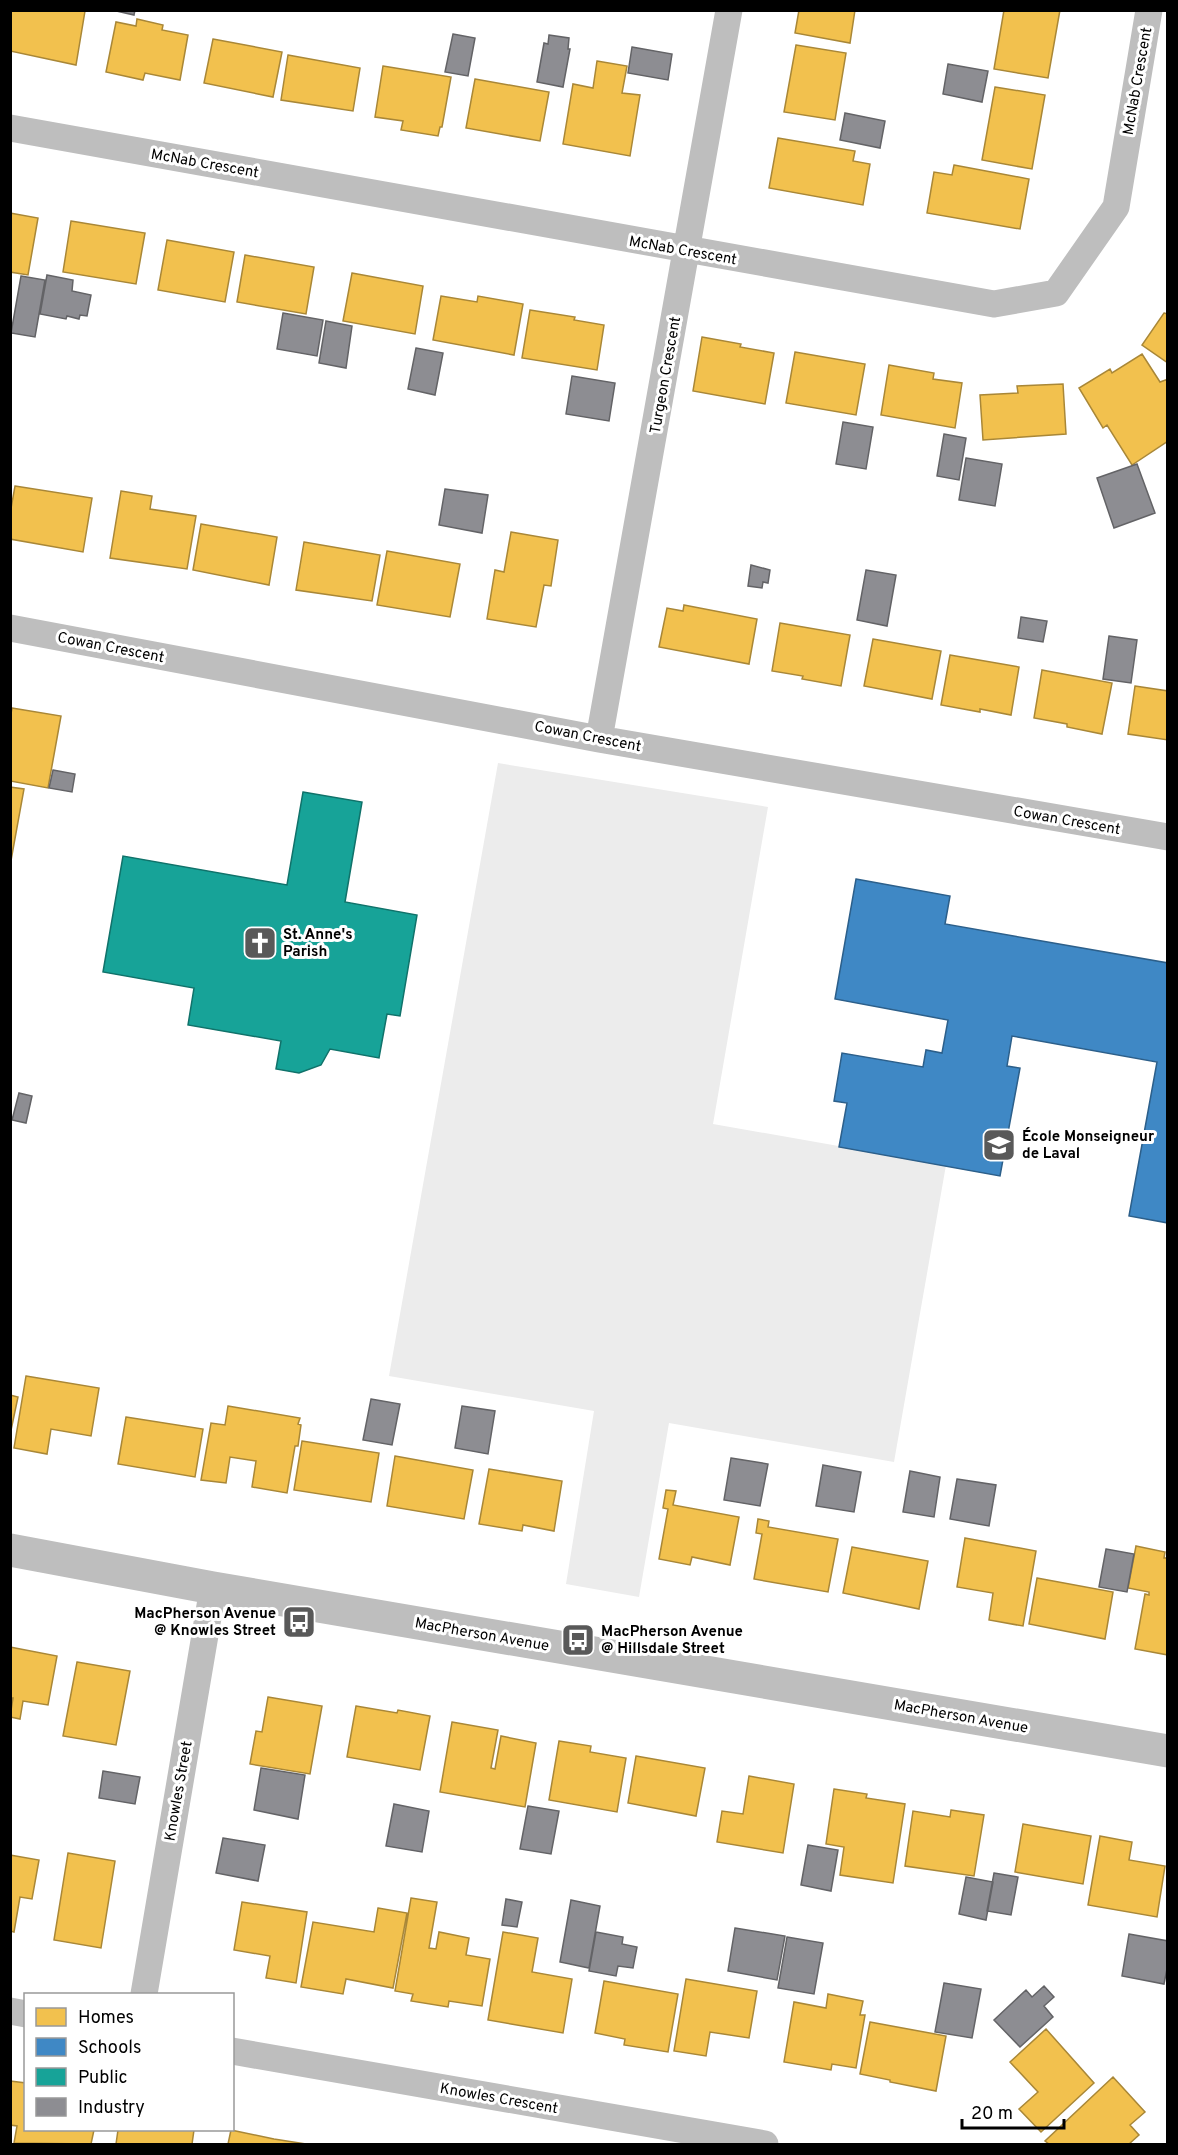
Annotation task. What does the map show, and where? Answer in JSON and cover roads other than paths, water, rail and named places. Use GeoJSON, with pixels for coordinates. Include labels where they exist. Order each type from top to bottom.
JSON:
{"type":"FeatureCollection","features":[{"type":"Feature","properties":{"kind":"street","name":"Turgeon Crescent"},"geometry":{"type":"LineString","coordinates":[[599,739],[729,10]]}},
{"type":"Feature","properties":{"kind":"street","name":"McNab Crescent"},"geometry":{"type":"LineString","coordinates":[[10,128],[687,251],[994,304],[1056,293],[1116,207],[1149,10]]}},
{"type":"Feature","properties":{"kind":"street","name":"Cowan Crescent"},"geometry":{"type":"LineString","coordinates":[[10,628],[599,739],[1167,837]]}},
{"type":"Feature","properties":{"kind":"street","name":"MacPherson Avenue"},"geometry":{"type":"LineString","coordinates":[[10,1550],[213,1588],[1167,1751]]}},
{"type":"Feature","properties":{"kind":"street","name":"Knowles Street"},"geometry":{"type":"LineString","coordinates":[[144,1993],[213,1588]]}},
{"type":"Feature","properties":{"kind":"street","name":"Knowles Crescent"},"geometry":{"type":"LineString","coordinates":[[234,2051],[765,2145]]}},
{"type":"Feature","properties":{"kind":"place","name":"St. Anne's Parish"},"geometry":{"type":"Point","coordinates":[260,943]}},
{"type":"Feature","properties":{"kind":"place","name":"École Monseigneur de Laval"},"geometry":{"type":"Point","coordinates":[999,1145]}},
{"type":"Feature","properties":{"kind":"place","name":"MacPherson Avenue @ Knowles Street"},"geometry":{"type":"Point","coordinates":[299,1622]}},
{"type":"Feature","properties":{"kind":"place","name":"MacPherson Avenue @ Hillsdale Street"},"geometry":{"type":"Point","coordinates":[578,1640]}}]}
